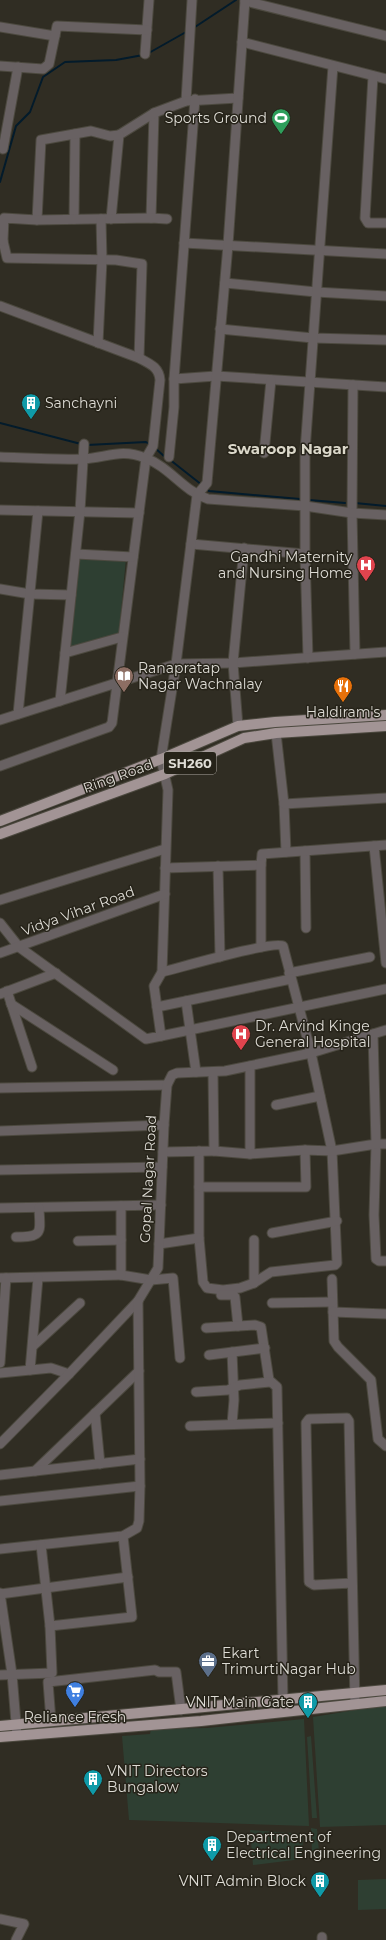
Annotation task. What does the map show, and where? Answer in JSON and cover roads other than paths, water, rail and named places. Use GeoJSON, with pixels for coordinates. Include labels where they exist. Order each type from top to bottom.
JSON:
{"type":"FeatureCollection","features":[{"type":"Feature","properties":{"kind":"main road","name":"Ring Road"},"geometry":{"type":"LineString","coordinates":[[0,821],[161,759],[238,726],[275,722],[386,715]]}},
{"type":"Feature","properties":{"kind":"main road","name":"Ring Road"},"geometry":{"type":"LineString","coordinates":[[0,834],[165,774],[244,738],[276,733],[386,726]]}},
{"type":"Feature","properties":{"kind":"main road"},"geometry":{"type":"LineString","coordinates":[[0,1726],[386,1690]]}},
{"type":"Feature","properties":{"kind":"main road"},"geometry":{"type":"LineString","coordinates":[[0,1737],[201,1720],[386,1701]]}},
{"type":"Feature","properties":{"kind":"street"},"geometry":{"type":"LineString","coordinates":[[145,54],[149,0]]}},
{"type":"Feature","properties":{"kind":"street"},"geometry":{"type":"LineString","coordinates":[[169,456],[174,407],[174,379],[184,243],[190,100],[192,0]]}},
{"type":"Feature","properties":{"kind":"street"},"geometry":{"type":"LineString","coordinates":[[161,1036],[154,986],[162,972],[168,790],[161,759],[176,664],[191,544],[202,490],[216,376],[228,245],[245,1],[386,36]]}},
{"type":"Feature","properties":{"kind":"street"},"geometry":{"type":"LineString","coordinates":[[0,66],[43,69],[47,67],[57,26],[147,30]]}},
{"type":"Feature","properties":{"kind":"street"},"geometry":{"type":"LineString","coordinates":[[0,27],[55,36]]}},
{"type":"Feature","properties":{"kind":"street"},"geometry":{"type":"LineString","coordinates":[[242,42],[386,80]]}},
{"type":"Feature","properties":{"kind":"street"},"geometry":{"type":"LineString","coordinates":[[308,658],[304,506],[309,383],[333,66]]}},
{"type":"Feature","properties":{"kind":"street"},"geometry":{"type":"LineString","coordinates":[[3,149],[3,128],[18,67]]}},
{"type":"Feature","properties":{"kind":"street"},"geometry":{"type":"LineString","coordinates":[[373,76],[365,218],[368,223],[386,223]]}},
{"type":"Feature","properties":{"kind":"street"},"geometry":{"type":"LineString","coordinates":[[37,220],[40,142],[42,139],[91,131],[110,136],[119,135],[154,114],[190,100],[238,98]]}},
{"type":"Feature","properties":{"kind":"street"},"geometry":{"type":"LineString","coordinates":[[151,218],[154,114]]}},
{"type":"Feature","properties":{"kind":"street"},"geometry":{"type":"LineString","coordinates":[[74,219],[75,134]]}},
{"type":"Feature","properties":{"kind":"street"},"geometry":{"type":"LineString","coordinates":[[111,219],[119,135]]}},
{"type":"Feature","properties":{"kind":"street"},"geometry":{"type":"LineString","coordinates":[[139,358],[142,264],[102,260],[8,258],[1,241],[4,218],[37,220],[167,219]]}},
{"type":"Feature","properties":{"kind":"street"},"geometry":{"type":"LineString","coordinates":[[98,343],[102,260],[101,219]]}},
{"type":"Feature","properties":{"kind":"street"},"geometry":{"type":"LineString","coordinates":[[184,243],[386,254]]}},
{"type":"Feature","properties":{"kind":"street"},"geometry":{"type":"LineString","coordinates":[[225,283],[316,292],[386,296]]}},
{"type":"Feature","properties":{"kind":"street"},"geometry":{"type":"LineString","coordinates":[[0,306],[85,336],[98,343],[139,358],[156,368],[160,374],[150,452],[139,513],[112,723],[109,727],[0,766]]}},
{"type":"Feature","properties":{"kind":"street"},"geometry":{"type":"LineString","coordinates":[[220,329],[313,338],[386,340]]}},
{"type":"Feature","properties":{"kind":"street"},"geometry":{"type":"LineString","coordinates":[[174,379],[216,376],[386,387]]}},
{"type":"Feature","properties":{"kind":"street"},"geometry":{"type":"LineString","coordinates":[[264,453],[271,380]]}},
{"type":"Feature","properties":{"kind":"street"},"geometry":{"type":"LineString","coordinates":[[354,385],[352,513],[356,654]]}},
{"type":"Feature","properties":{"kind":"street"},"geometry":{"type":"LineString","coordinates":[[60,701],[76,554],[84,444]]}},
{"type":"Feature","properties":{"kind":"street"},"geometry":{"type":"LineString","coordinates":[[0,457],[84,457],[150,452]]}},
{"type":"Feature","properties":{"kind":"street"},"geometry":{"type":"LineString","coordinates":[[150,452],[163,467],[202,490],[208,499],[304,506],[352,513],[386,515]]}},
{"type":"Feature","properties":{"kind":"street"},"geometry":{"type":"LineString","coordinates":[[0,510],[139,513]]}},
{"type":"Feature","properties":{"kind":"street"},"geometry":{"type":"LineString","coordinates":[[18,714],[38,511]]}},
{"type":"Feature","properties":{"kind":"street"},"geometry":{"type":"LineString","coordinates":[[191,544],[305,554]]}},
{"type":"Feature","properties":{"kind":"street"},"geometry":{"type":"LineString","coordinates":[[238,726],[233,664],[244,548]]}},
{"type":"Feature","properties":{"kind":"street"},"geometry":{"type":"LineString","coordinates":[[76,554],[133,557]]}},
{"type":"Feature","properties":{"kind":"street"},"geometry":{"type":"LineString","coordinates":[[0,589],[30,594],[72,595]]}},
{"type":"Feature","properties":{"kind":"street"},"geometry":{"type":"LineString","coordinates":[[65,653],[122,637]]}},
{"type":"Feature","properties":{"kind":"street"},"geometry":{"type":"LineString","coordinates":[[0,720],[176,664],[233,664],[386,652]]}},
{"type":"Feature","properties":{"kind":"street"},"geometry":{"type":"LineString","coordinates":[[276,733],[284,804],[286,852]]}},
{"type":"Feature","properties":{"kind":"street"},"geometry":{"type":"LineString","coordinates":[[284,804],[386,798]]}},
{"type":"Feature","properties":{"kind":"street"},"geometry":{"type":"LineString","coordinates":[[261,947],[262,854],[386,845]]}},
{"type":"Feature","properties":{"kind":"street"},"geometry":{"type":"LineString","coordinates":[[374,846],[386,963]]}},
{"type":"Feature","properties":{"kind":"street"},"geometry":{"type":"LineString","coordinates":[[0,900],[165,849]]}},
{"type":"Feature","properties":{"kind":"street"},"geometry":{"type":"LineString","coordinates":[[305,851],[306,928]]}},
{"type":"Feature","properties":{"kind":"street"},"geometry":{"type":"LineString","coordinates":[[165,868],[261,865]]}},
{"type":"Feature","properties":{"kind":"street"},"geometry":{"type":"LineString","coordinates":[[218,866],[220,957]]}},
{"type":"Feature","properties":{"kind":"street","name":"Vidya Vihar Road"},"geometry":{"type":"LineString","coordinates":[[0,953],[165,894]]}},
{"type":"Feature","properties":{"kind":"street"},"geometry":{"type":"LineString","coordinates":[[0,923],[19,947],[146,1039],[386,989]]}},
{"type":"Feature","properties":{"kind":"street"},"geometry":{"type":"LineString","coordinates":[[162,972],[261,947],[279,944],[283,946],[311,1053],[332,1151],[338,1261],[335,1264],[271,1272],[254,1283],[240,1288],[223,1290],[208,1288],[203,1282],[199,1238],[199,1152]]}},
{"type":"Feature","properties":{"kind":"street"},"geometry":{"type":"LineString","coordinates":[[157,1007],[370,957]]}},
{"type":"Feature","properties":{"kind":"street"},"geometry":{"type":"LineString","coordinates":[[32,1067],[11,1004],[3,992],[56,973]]}},
{"type":"Feature","properties":{"kind":"street"},"geometry":{"type":"LineString","coordinates":[[186,1001],[196,1072]]}},
{"type":"Feature","properties":{"kind":"street"},"geometry":{"type":"LineString","coordinates":[[11,1004],[113,1070]]}},
{"type":"Feature","properties":{"kind":"street"},"geometry":{"type":"LineString","coordinates":[[0,1088],[167,1085],[172,1075],[196,1072],[226,1071],[250,1066],[311,1053],[386,1030]]}},
{"type":"Feature","properties":{"kind":"street"},"geometry":{"type":"LineString","coordinates":[[373,1034],[376,1144],[374,1215],[375,1255],[379,1262],[386,1261]]}},
{"type":"Feature","properties":{"kind":"street"},"geometry":{"type":"LineString","coordinates":[[250,1066],[250,1154]]}},
{"type":"Feature","properties":{"kind":"street"},"geometry":{"type":"LineString","coordinates":[[213,1072],[214,1151]]}},
{"type":"Feature","properties":{"kind":"street","name":"Gopal Nagar Road"},"geometry":{"type":"LineString","coordinates":[[0,1444],[138,1301],[158,1268],[167,1085]]}},
{"type":"Feature","properties":{"kind":"street"},"geometry":{"type":"LineString","coordinates":[[276,1105],[320,1096]]}},
{"type":"Feature","properties":{"kind":"street"},"geometry":{"type":"LineString","coordinates":[[0,1131],[164,1125]]}},
{"type":"Feature","properties":{"kind":"street"},"geometry":{"type":"LineString","coordinates":[[163,1152],[214,1151],[250,1154],[305,1150],[332,1151],[376,1144],[386,1144]]}},
{"type":"Feature","properties":{"kind":"street"},"geometry":{"type":"LineString","coordinates":[[199,1187],[306,1187],[305,1150]]}},
{"type":"Feature","properties":{"kind":"street"},"geometry":{"type":"LineString","coordinates":[[0,1170],[162,1167]]}},
{"type":"Feature","properties":{"kind":"street"},"geometry":{"type":"LineString","coordinates":[[0,1208],[161,1205]]}},
{"type":"Feature","properties":{"kind":"street"},"geometry":{"type":"LineString","coordinates":[[121,1206],[121,1275]]}},
{"type":"Feature","properties":{"kind":"street"},"geometry":{"type":"LineString","coordinates":[[16,1237],[32,1237],[37,1234],[40,1229],[40,1208]]}},
{"type":"Feature","properties":{"kind":"street"},"geometry":{"type":"LineString","coordinates":[[272,1233],[336,1221]]}},
{"type":"Feature","properties":{"kind":"street"},"geometry":{"type":"LineString","coordinates":[[159,1244],[199,1238]]}},
{"type":"Feature","properties":{"kind":"street"},"geometry":{"type":"LineString","coordinates":[[78,1241],[121,1240]]}},
{"type":"Feature","properties":{"kind":"street"},"geometry":{"type":"LineString","coordinates":[[254,1240],[254,1283]]}},
{"type":"Feature","properties":{"kind":"street"},"geometry":{"type":"LineString","coordinates":[[0,1362],[3,1278],[121,1275],[151,1280],[171,1278],[175,1280],[180,1358]]}},
{"type":"Feature","properties":{"kind":"street"},"geometry":{"type":"LineString","coordinates":[[30,1370],[38,1278]]}},
{"type":"Feature","properties":{"kind":"street"},"geometry":{"type":"LineString","coordinates":[[332,1279],[334,1341],[338,1347],[371,1380],[378,1439],[386,1446]]}},
{"type":"Feature","properties":{"kind":"street"},"geometry":{"type":"LineString","coordinates":[[211,1295],[233,1295],[236,1299],[238,1326]]}},
{"type":"Feature","properties":{"kind":"street"},"geometry":{"type":"LineString","coordinates":[[0,1549],[123,1536],[131,1533],[136,1528],[139,1521],[140,1486],[138,1301]]}},
{"type":"Feature","properties":{"kind":"street"},"geometry":{"type":"LineString","coordinates":[[272,1303],[332,1302]]}},
{"type":"Feature","properties":{"kind":"street"},"geometry":{"type":"LineString","coordinates":[[33,1346],[80,1303]]}},
{"type":"Feature","properties":{"kind":"street"},"geometry":{"type":"LineString","coordinates":[[333,1312],[386,1314]]}},
{"type":"Feature","properties":{"kind":"street"},"geometry":{"type":"LineString","coordinates":[[206,1328],[238,1326],[261,1327],[270,1382]]}},
{"type":"Feature","properties":{"kind":"street"},"geometry":{"type":"LineString","coordinates":[[208,1355],[265,1348]]}},
{"type":"Feature","properties":{"kind":"street"},"geometry":{"type":"LineString","coordinates":[[232,1352],[234,1387],[234,1411],[232,1424]]}},
{"type":"Feature","properties":{"kind":"street"},"geometry":{"type":"LineString","coordinates":[[0,1373],[51,1368],[69,1374]]}},
{"type":"Feature","properties":{"kind":"street"},"geometry":{"type":"LineString","coordinates":[[35,1471],[139,1371]]}},
{"type":"Feature","properties":{"kind":"street"},"geometry":{"type":"LineString","coordinates":[[196,1392],[228,1390],[234,1387],[270,1382],[277,1387],[283,1700]]}},
{"type":"Feature","properties":{"kind":"street"},"geometry":{"type":"LineString","coordinates":[[95,1413],[100,1464]]}},
{"type":"Feature","properties":{"kind":"street"},"geometry":{"type":"LineString","coordinates":[[352,1583],[314,1585],[308,1579],[306,1423],[309,1419],[347,1418],[350,1421],[355,1704]]}},
{"type":"Feature","properties":{"kind":"street"},"geometry":{"type":"LineString","coordinates":[[190,1426],[278,1423]]}},
{"type":"Feature","properties":{"kind":"street"},"geometry":{"type":"LineString","coordinates":[[0,1475],[140,1459]]}},
{"type":"Feature","properties":{"kind":"street"},"geometry":{"type":"LineString","coordinates":[[0,1501],[140,1486]]}},
{"type":"Feature","properties":{"kind":"street"},"geometry":{"type":"LineString","coordinates":[[50,1626],[132,1617],[123,1536]]}},
{"type":"Feature","properties":{"kind":"street"},"geometry":{"type":"LineString","coordinates":[[0,1675],[52,1673],[50,1626],[41,1545]]}},
{"type":"Feature","properties":{"kind":"street"},"geometry":{"type":"LineString","coordinates":[[17,1735],[12,1674],[0,1594],[128,1577]]}},
{"type":"Feature","properties":{"kind":"street"},"geometry":{"type":"LineString","coordinates":[[52,1721],[48,1682],[155,1670],[159,1672],[176,1672],[181,1710]]}},
{"type":"Feature","properties":{"kind":"street"},"geometry":{"type":"LineString","coordinates":[[0,1919],[24,1924],[16,1940]]}},
{"type":"Feature","properties":{"kind":"waterway"},"geometry":{"type":"LineString","coordinates":[[195,27],[236,0]]}},
{"type":"Feature","properties":{"kind":"waterway"},"geometry":{"type":"LineString","coordinates":[[147,54],[186,32]]}},
{"type":"Feature","properties":{"kind":"waterway"},"geometry":{"type":"LineString","coordinates":[[0,182],[16,126],[30,112],[43,77],[65,62],[116,60],[143,55]]}},
{"type":"Feature","properties":{"kind":"waterway"},"geometry":{"type":"LineString","coordinates":[[0,423],[81,444]]}},
{"type":"Feature","properties":{"kind":"waterway"},"geometry":{"type":"LineString","coordinates":[[87,445],[146,442],[149,444]]}},
{"type":"Feature","properties":{"kind":"waterway"},"geometry":{"type":"LineString","coordinates":[[155,448],[165,457]]}},
{"type":"Feature","properties":{"kind":"waterway"},"geometry":{"type":"LineString","coordinates":[[169,459],[202,485]]}},
{"type":"Feature","properties":{"kind":"waterway"},"geometry":{"type":"LineString","coordinates":[[207,489],[209,491],[300,499]]}},
{"type":"Feature","properties":{"kind":"waterway"},"geometry":{"type":"LineString","coordinates":[[309,500],[345,503]]}},
{"type":"Feature","properties":{"kind":"waterway"},"geometry":{"type":"LineString","coordinates":[[355,503],[386,506]]}},
{"type":"Feature","properties":{"kind":"place","name":"Sports Ground"},"geometry":{"type":"Point","coordinates":[281,135]}},
{"type":"Feature","properties":{"kind":"place","name":"Sanchayni"},"geometry":{"type":"Point","coordinates":[31,420]}},
{"type":"Feature","properties":{"kind":"place","name":"Gandhi Maternity and Nursing Home"},"geometry":{"type":"Point","coordinates":[366,582]}},
{"type":"Feature","properties":{"kind":"place","name":"Ranapratap Nagar Wachnalay"},"geometry":{"type":"Point","coordinates":[124,693]}},
{"type":"Feature","properties":{"kind":"place","name":"Haldiram's"},"geometry":{"type":"Point","coordinates":[343,703]}},
{"type":"Feature","properties":{"kind":"place","name":"Dr. Arvind Kinge General Hospital"},"geometry":{"type":"Point","coordinates":[241,1051]}},
{"type":"Feature","properties":{"kind":"place","name":"Ekart TrimurtiNagar Hub"},"geometry":{"type":"Point","coordinates":[208,1678]}},
{"type":"Feature","properties":{"kind":"place","name":"Reliance Fresh"},"geometry":{"type":"Point","coordinates":[75,1708]}},
{"type":"Feature","properties":{"kind":"place","name":"VNIT Main Gate"},"geometry":{"type":"Point","coordinates":[308,1719]}},
{"type":"Feature","properties":{"kind":"place","name":"VNIT Directors Bungalow"},"geometry":{"type":"Point","coordinates":[93,1796]}},
{"type":"Feature","properties":{"kind":"place","name":"Department of Electrical Engineering"},"geometry":{"type":"Point","coordinates":[212,1862]}},
{"type":"Feature","properties":{"kind":"place","name":"VNIT Admin Block"},"geometry":{"type":"Point","coordinates":[320,1898]}},
{"type":"Feature","properties":{"kind":"district","name":"Swaroop Nagar"},"geometry":{"type":"Point","coordinates":[288,449]}}]}
